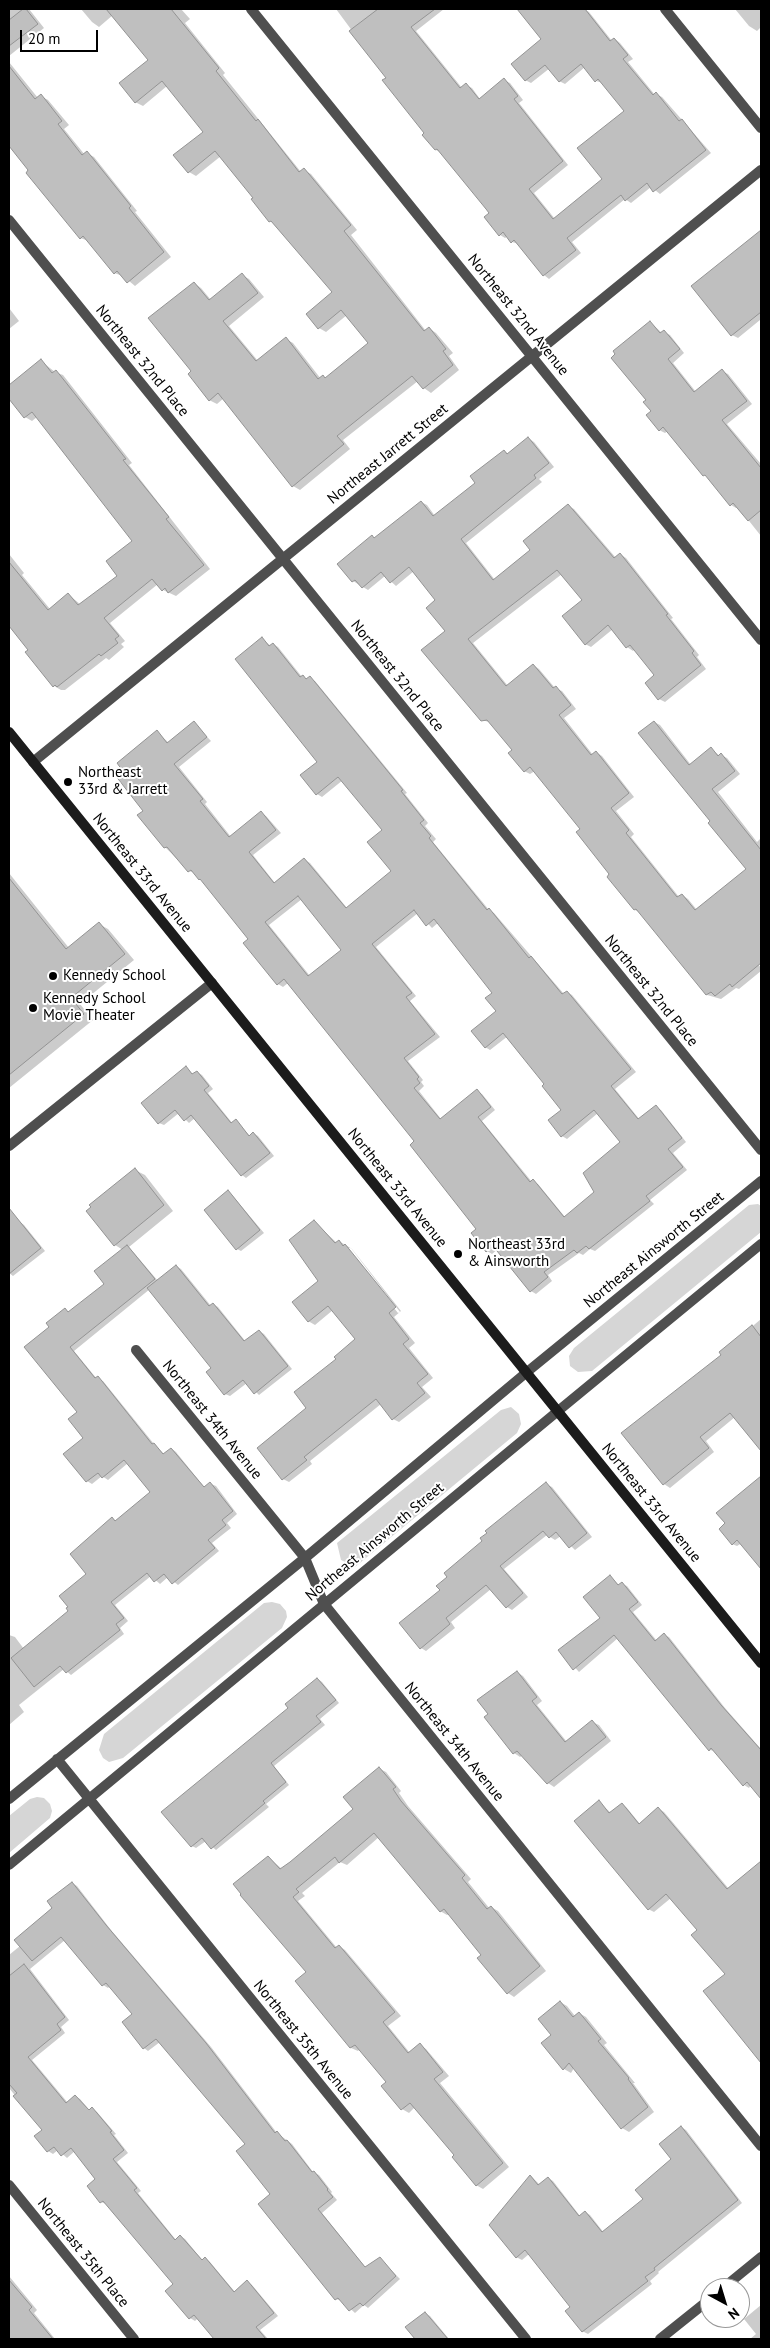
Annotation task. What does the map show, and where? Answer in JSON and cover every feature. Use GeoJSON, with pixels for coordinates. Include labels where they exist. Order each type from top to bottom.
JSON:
{"type":"FeatureCollection","features":[{"type":"Feature","properties":{"kind":"main road","name":"Northeast 33rd Avenue"},"geometry":{"type":"LineString","coordinates":[[9,732],[761,1663]]}},
{"type":"Feature","properties":{"kind":"street","name":"Northeast 32nd Avenue"},"geometry":{"type":"LineString","coordinates":[[251,9],[761,640]]}},
{"type":"Feature","properties":{"kind":"street"},"geometry":{"type":"LineString","coordinates":[[665,9],[761,128]]}},
{"type":"Feature","properties":{"kind":"street","name":"Northeast Jarrett Street"},"geometry":{"type":"LineString","coordinates":[[33,762],[761,170]]}},
{"type":"Feature","properties":{"kind":"street","name":"Northeast 32nd Place"},"geometry":{"type":"LineString","coordinates":[[9,220],[761,1150]]}},
{"type":"Feature","properties":{"kind":"street"},"geometry":{"type":"LineString","coordinates":[[9,1146],[212,983]]}},
{"type":"Feature","properties":{"kind":"street","name":"Northeast Ainsworth Street"},"geometry":{"type":"LineString","coordinates":[[9,1799],[305,1558],[527,1372],[761,1181]]}},
{"type":"Feature","properties":{"kind":"street","name":"Northeast Ainsworth Street"},"geometry":{"type":"LineString","coordinates":[[9,1864],[761,1244]]}},
{"type":"Feature","properties":{"kind":"street","name":"Northeast 34th Avenue"},"geometry":{"type":"LineString","coordinates":[[136,1350],[305,1558],[324,1604],[761,2146]]}},
{"type":"Feature","properties":{"kind":"street","name":"Northeast 35th Avenue"},"geometry":{"type":"LineString","coordinates":[[57,1759],[526,2339]]}},
{"type":"Feature","properties":{"kind":"street","name":"Northeast 35th Place"},"geometry":{"type":"LineString","coordinates":[[9,2185],[134,2339]]}},
{"type":"Feature","properties":{"kind":"street"},"geometry":{"type":"LineString","coordinates":[[735,2278],[761,2257]]}},
{"type":"Feature","properties":{"kind":"street"},"geometry":{"type":"LineString","coordinates":[[660,2339],[700,2306]]}},
{"type":"Feature","properties":{"kind":"shaded area"},"geometry":{"type":"Polygon","coordinates":[[[758,1204],[761,1206],[761,1232],[592,1371],[578,1372],[570,1366],[569,1356],[574,1348],[749,1205],[758,1204]]]}},
{"type":"Feature","properties":{"kind":"shaded area"},"geometry":{"type":"Polygon","coordinates":[[[511,1407],[519,1414],[521,1424],[517,1433],[355,1567],[341,1560],[337,1543],[501,1410],[511,1407]]]}},
{"type":"Feature","properties":{"kind":"shaded area"},"geometry":{"type":"Polygon","coordinates":[[[264,1603],[280,1604],[286,1611],[287,1617],[282,1628],[123,1758],[109,1762],[103,1758],[99,1750],[104,1734],[264,1603]]]}},
{"type":"Feature","properties":{"kind":"shaded area"},"geometry":{"type":"Polygon","coordinates":[[[44,1798],[50,1804],[52,1811],[50,1818],[9,1853],[9,1816],[30,1799],[44,1798]]]}},
{"type":"Feature","properties":{"kind":"building"},"geometry":{"type":"Polygon","coordinates":[[[23,9],[26,9],[38,24],[9,46],[9,20],[23,9]]]}},
{"type":"Feature","properties":{"kind":"building"},"geometry":{"type":"Polygon","coordinates":[[[106,9],[171,9],[219,68],[216,71],[256,121],[258,119],[299,172],[304,168],[351,225],[344,231],[424,331],[429,327],[446,349],[443,351],[453,365],[423,389],[412,376],[337,436],[344,444],[292,487],[218,393],[209,401],[188,374],[191,371],[148,318],[194,282],[209,300],[242,273],[258,293],[223,321],[256,361],[286,337],[318,379],[323,375],[325,378],[368,343],[341,310],[318,329],[306,314],[332,292],[271,221],[269,222],[251,199],[253,198],[215,151],[188,173],[173,155],[203,132],[162,81],[135,103],[119,83],[148,60],[106,9]]]}},
{"type":"Feature","properties":{"kind":"building"},"geometry":{"type":"Polygon","coordinates":[[[378,9],[435,9],[411,27],[460,88],[466,83],[479,99],[504,78],[518,96],[514,99],[563,161],[529,189],[553,219],[602,179],[577,148],[624,111],[598,79],[595,82],[581,64],[559,82],[545,65],[525,81],[511,64],[541,39],[517,9],[585,9],[610,41],[614,38],[628,55],[623,59],[653,95],[656,92],[679,121],[682,119],[706,150],[653,192],[647,183],[625,201],[621,195],[567,238],[576,250],[543,276],[514,240],[511,243],[503,232],[499,236],[484,217],[489,213],[437,149],[435,150],[422,135],[424,133],[382,80],[386,78],[349,31],[378,9]]]}},
{"type":"Feature","properties":{"kind":"building"},"geometry":{"type":"Polygon","coordinates":[[[9,66],[35,99],[41,94],[62,121],[58,124],[82,155],[87,151],[131,206],[129,208],[164,252],[127,283],[117,271],[114,274],[83,236],[80,239],[26,173],[28,170],[9,146],[9,66]]]}},
{"type":"Feature","properties":{"kind":"building"},"geometry":{"type":"Polygon","coordinates":[[[761,230],[761,312],[731,336],[691,286],[761,230]]]}},
{"type":"Feature","properties":{"kind":"building"},"geometry":{"type":"Polygon","coordinates":[[[650,321],[660,333],[664,330],[680,349],[668,359],[694,392],[722,369],[747,401],[722,420],[761,468],[761,510],[748,521],[733,503],[730,506],[663,427],[659,431],[646,415],[651,411],[643,402],[646,400],[611,358],[615,354],[613,351],[650,321]]]}},
{"type":"Feature","properties":{"kind":"building"},"geometry":{"type":"Polygon","coordinates":[[[41,359],[52,373],[56,370],[94,418],[126,459],[123,460],[169,517],[166,519],[204,565],[168,593],[165,588],[162,591],[152,579],[104,618],[119,636],[115,639],[118,643],[101,656],[99,654],[57,687],[55,685],[53,687],[25,652],[28,650],[9,626],[9,562],[48,610],[68,593],[78,605],[117,576],[106,561],[132,541],[32,412],[24,418],[9,399],[9,385],[41,359]]]}},
{"type":"Feature","properties":{"kind":"building"},"geometry":{"type":"Polygon","coordinates":[[[528,437],[549,463],[534,475],[536,478],[461,539],[493,580],[530,550],[523,541],[568,504],[614,558],[620,553],[668,614],[666,615],[694,651],[692,653],[701,665],[658,700],[645,683],[654,675],[630,645],[626,648],[608,625],[585,645],[562,616],[582,600],[557,570],[468,639],[506,686],[533,664],[553,688],[556,686],[571,705],[559,715],[591,755],[596,751],[629,793],[611,808],[629,830],[626,833],[677,897],[682,894],[695,910],[746,869],[708,823],[710,821],[638,733],[654,721],[689,765],[711,747],[718,756],[721,753],[735,771],[712,789],[761,850],[761,963],[732,987],[730,984],[715,996],[711,992],[706,995],[636,909],[634,910],[607,877],[609,874],[576,832],[580,829],[530,767],[524,772],[508,753],[512,750],[487,720],[481,721],[421,650],[445,631],[426,608],[435,600],[409,567],[390,583],[381,572],[362,588],[355,580],[352,582],[337,564],[372,535],[374,538],[421,501],[433,516],[475,483],[470,476],[504,450],[507,454],[528,437]]]}},
{"type":"Feature","properties":{"kind":"building"},"geometry":{"type":"Polygon","coordinates":[[[262,637],[269,646],[273,643],[300,677],[303,675],[306,679],[310,676],[403,790],[401,791],[424,820],[420,823],[431,836],[429,838],[487,910],[489,908],[529,958],[531,956],[562,994],[567,991],[631,1069],[611,1086],[638,1119],[656,1105],[682,1138],[668,1149],[683,1167],[646,1196],[650,1201],[589,1249],[586,1246],[577,1253],[574,1250],[544,1272],[548,1277],[530,1292],[493,1246],[486,1252],[471,1233],[476,1229],[410,1145],[414,1141],[284,979],[277,985],[243,943],[248,939],[200,879],[191,870],[188,872],[167,847],[164,848],[137,815],[143,811],[115,775],[122,770],[117,763],[157,730],[167,743],[194,721],[207,737],[174,764],[203,799],[200,801],[229,837],[261,811],[276,830],[249,852],[274,883],[304,858],[346,908],[391,871],[367,842],[382,830],[338,777],[316,795],[300,775],[317,762],[235,659],[262,637]],[[298,896],[265,922],[308,976],[341,950],[298,896]],[[414,910],[372,944],[412,993],[406,997],[435,1034],[404,1058],[419,1077],[417,1079],[420,1083],[414,1088],[440,1119],[477,1089],[491,1107],[478,1117],[530,1182],[533,1179],[564,1217],[594,1192],[583,1173],[620,1142],[594,1110],[561,1137],[548,1120],[561,1110],[542,1086],[544,1084],[503,1033],[485,1048],[471,1031],[496,1011],[485,998],[492,993],[434,919],[426,926],[414,910]]]}},
{"type":"Feature","properties":{"kind":"building","name":"Kennedy School"},"geometry":{"type":"Polygon","coordinates":[[[9,878],[66,949],[99,922],[125,954],[71,998],[84,1014],[9,1075],[9,878]]]}},
{"type":"Feature","properties":{"kind":"building"},"geometry":{"type":"Polygon","coordinates":[[[186,1066],[192,1074],[197,1071],[209,1086],[204,1090],[231,1123],[236,1119],[249,1136],[253,1132],[270,1153],[241,1176],[191,1115],[184,1121],[175,1110],[158,1124],[141,1103],[186,1066]]]}},
{"type":"Feature","properties":{"kind":"building"},"geometry":{"type":"Polygon","coordinates":[[[135,1168],[164,1205],[114,1246],[86,1211],[91,1207],[89,1205],[135,1168]]]}},
{"type":"Feature","properties":{"kind":"building"},"geometry":{"type":"Polygon","coordinates":[[[228,1190],[260,1230],[236,1250],[204,1210],[228,1190]]]}},
{"type":"Feature","properties":{"kind":"building"},"geometry":{"type":"Polygon","coordinates":[[[9,1208],[41,1248],[9,1274],[9,1208]]]}},
{"type":"Feature","properties":{"kind":"building"},"geometry":{"type":"Polygon","coordinates":[[[314,1220],[335,1243],[339,1240],[343,1246],[345,1244],[396,1307],[389,1313],[409,1339],[403,1344],[428,1374],[417,1383],[425,1393],[392,1420],[376,1399],[304,1457],[307,1460],[282,1480],[257,1448],[306,1408],[294,1392],[336,1359],[334,1357],[355,1339],[328,1306],[308,1322],[292,1302],[318,1281],[289,1240],[314,1220]]]}},
{"type":"Feature","properties":{"kind":"building"},"geometry":{"type":"Polygon","coordinates":[[[127,1245],[155,1279],[70,1347],[95,1378],[98,1376],[152,1444],[154,1443],[163,1454],[171,1448],[204,1487],[210,1482],[233,1511],[222,1520],[226,1525],[208,1540],[215,1548],[172,1584],[164,1574],[154,1582],[147,1573],[111,1602],[124,1618],[116,1624],[120,1630],[66,1673],[60,1666],[34,1687],[11,1658],[68,1611],[66,1608],[68,1607],[59,1596],[86,1574],[70,1554],[112,1517],[115,1521],[150,1492],[124,1460],[102,1478],[98,1473],[86,1482],[63,1454],[83,1438],[68,1419],[77,1412],[24,1347],[49,1327],[46,1323],[65,1308],[68,1312],[104,1284],[94,1271],[127,1245]]]}},
{"type":"Feature","properties":{"kind":"building"},"geometry":{"type":"Polygon","coordinates":[[[176,1265],[209,1306],[213,1303],[244,1341],[259,1330],[288,1366],[254,1394],[243,1380],[224,1395],[206,1372],[211,1368],[147,1288],[176,1265]]]}},
{"type":"Feature","properties":{"kind":"building"},"geometry":{"type":"Polygon","coordinates":[[[752,1325],[761,1337],[761,1451],[730,1413],[700,1437],[709,1448],[663,1485],[621,1433],[721,1355],[719,1352],[752,1325]]]}},
{"type":"Feature","properties":{"kind":"building"},"geometry":{"type":"Polygon","coordinates":[[[761,1476],[761,1569],[737,1540],[732,1545],[719,1529],[725,1523],[716,1513],[761,1476]]]}},
{"type":"Feature","properties":{"kind":"building"},"geometry":{"type":"Polygon","coordinates":[[[546,1482],[587,1533],[569,1548],[556,1532],[549,1538],[543,1531],[500,1566],[523,1593],[506,1608],[486,1585],[446,1618],[450,1624],[420,1649],[399,1623],[440,1590],[436,1586],[447,1577],[444,1573],[482,1541],[480,1538],[487,1533],[485,1531],[546,1482]]]}},
{"type":"Feature","properties":{"kind":"building"},"geometry":{"type":"Polygon","coordinates":[[[610,1575],[618,1585],[622,1582],[638,1602],[629,1609],[655,1641],[664,1633],[721,1705],[761,1750],[761,1799],[747,1782],[743,1786],[711,1748],[709,1751],[614,1635],[573,1670],[558,1650],[600,1618],[583,1597],[610,1575]]]}},
{"type":"Feature","properties":{"kind":"building"},"geometry":{"type":"Polygon","coordinates":[[[517,1671],[537,1697],[532,1701],[565,1742],[592,1720],[606,1737],[547,1784],[517,1751],[513,1754],[484,1717],[488,1714],[477,1700],[517,1671]]]}},
{"type":"Feature","properties":{"kind":"building"},"geometry":{"type":"Polygon","coordinates":[[[317,1678],[336,1700],[316,1716],[321,1722],[271,1763],[286,1782],[263,1801],[265,1803],[211,1849],[202,1838],[191,1847],[161,1812],[288,1708],[285,1704],[317,1678]]]}},
{"type":"Feature","properties":{"kind":"building"},"geometry":{"type":"Polygon","coordinates":[[[379,1767],[396,1787],[393,1789],[401,1801],[465,1875],[462,1878],[487,1909],[491,1906],[540,1966],[507,1994],[477,1958],[481,1955],[444,1909],[440,1912],[374,1833],[339,1863],[335,1857],[296,1889],[299,1892],[293,1897],[335,1948],[339,1945],[395,2012],[383,2022],[408,2053],[420,2043],[443,2072],[434,2079],[503,2163],[476,2186],[452,2157],[454,2155],[410,2103],[401,2110],[381,2086],[386,2082],[355,2045],[350,2048],[295,1981],[306,1972],[240,1895],[233,1884],[268,1856],[280,1869],[290,1862],[353,1809],[343,1797],[379,1767]]]}},
{"type":"Feature","properties":{"kind":"building"},"geometry":{"type":"Polygon","coordinates":[[[599,1800],[609,1813],[622,1803],[639,1824],[658,1807],[727,1889],[761,1861],[761,2063],[703,1991],[725,1974],[691,1935],[697,1930],[666,1894],[648,1910],[574,1821],[599,1800]]]}},
{"type":"Feature","properties":{"kind":"building"},"geometry":{"type":"Polygon","coordinates":[[[72,1882],[206,2043],[275,2133],[277,2131],[285,2141],[287,2140],[328,2189],[333,2197],[318,2209],[365,2267],[380,2257],[396,2276],[363,2306],[360,2303],[349,2311],[338,2298],[335,2300],[258,2204],[270,2194],[236,2151],[245,2144],[156,2039],[143,2049],[122,2022],[132,2014],[106,1983],[102,1986],[61,1937],[32,1961],[14,1940],[52,1908],[47,1901],[72,1882]]]}},
{"type":"Feature","properties":{"kind":"building"},"geometry":{"type":"Polygon","coordinates":[[[24,1964],[65,2017],[57,2024],[61,2030],[28,2057],[66,2103],[75,2095],[89,2110],[92,2107],[112,2131],[110,2132],[124,2150],[113,2159],[137,2188],[134,2190],[175,2240],[180,2235],[202,2260],[205,2257],[234,2292],[247,2280],[274,2313],[256,2327],[266,2339],[214,2339],[194,2315],[189,2319],[165,2291],[173,2284],[103,2201],[100,2203],[87,2186],[95,2179],[71,2148],[61,2156],[54,2147],[47,2152],[34,2136],[42,2130],[13,2096],[17,2093],[9,2084],[9,1976],[24,1964]]]}},
{"type":"Feature","properties":{"kind":"building"},"geometry":{"type":"Polygon","coordinates":[[[560,2001],[573,2017],[579,2012],[601,2039],[598,2041],[629,2078],[648,2107],[621,2129],[569,2063],[563,2070],[541,2043],[551,2035],[538,2019],[560,2001]]]}},
{"type":"Feature","properties":{"kind":"building"},"geometry":{"type":"Polygon","coordinates":[[[681,2126],[738,2200],[654,2268],[655,2270],[645,2277],[648,2281],[582,2332],[565,2311],[570,2307],[525,2250],[516,2258],[489,2225],[530,2175],[538,2185],[548,2177],[579,2216],[585,2211],[602,2232],[643,2199],[635,2190],[671,2159],[659,2144],[681,2126]]]}},
{"type":"Feature","properties":{"kind":"building"},"geometry":{"type":"Polygon","coordinates":[[[9,2280],[32,2307],[29,2310],[53,2339],[9,2339],[9,2280]]]}},
{"type":"Feature","properties":{"kind":"building"},"geometry":{"type":"Polygon","coordinates":[[[425,2312],[448,2339],[415,2339],[405,2327],[425,2312]]]}},
{"type":"Feature","properties":{"kind":"place","name":"Northeast 33rd & Jarrett"},"geometry":{"type":"Point","coordinates":[68,782]}},
{"type":"Feature","properties":{"kind":"place","name":"Kennedy School"},"geometry":{"type":"Point","coordinates":[53,976]}},
{"type":"Feature","properties":{"kind":"place","name":"Kennedy School Movie Theater"},"geometry":{"type":"Point","coordinates":[33,1008]}},
{"type":"Feature","properties":{"kind":"place","name":"Northeast 33rd & Ainsworth"},"geometry":{"type":"Point","coordinates":[458,1254]}}]}
